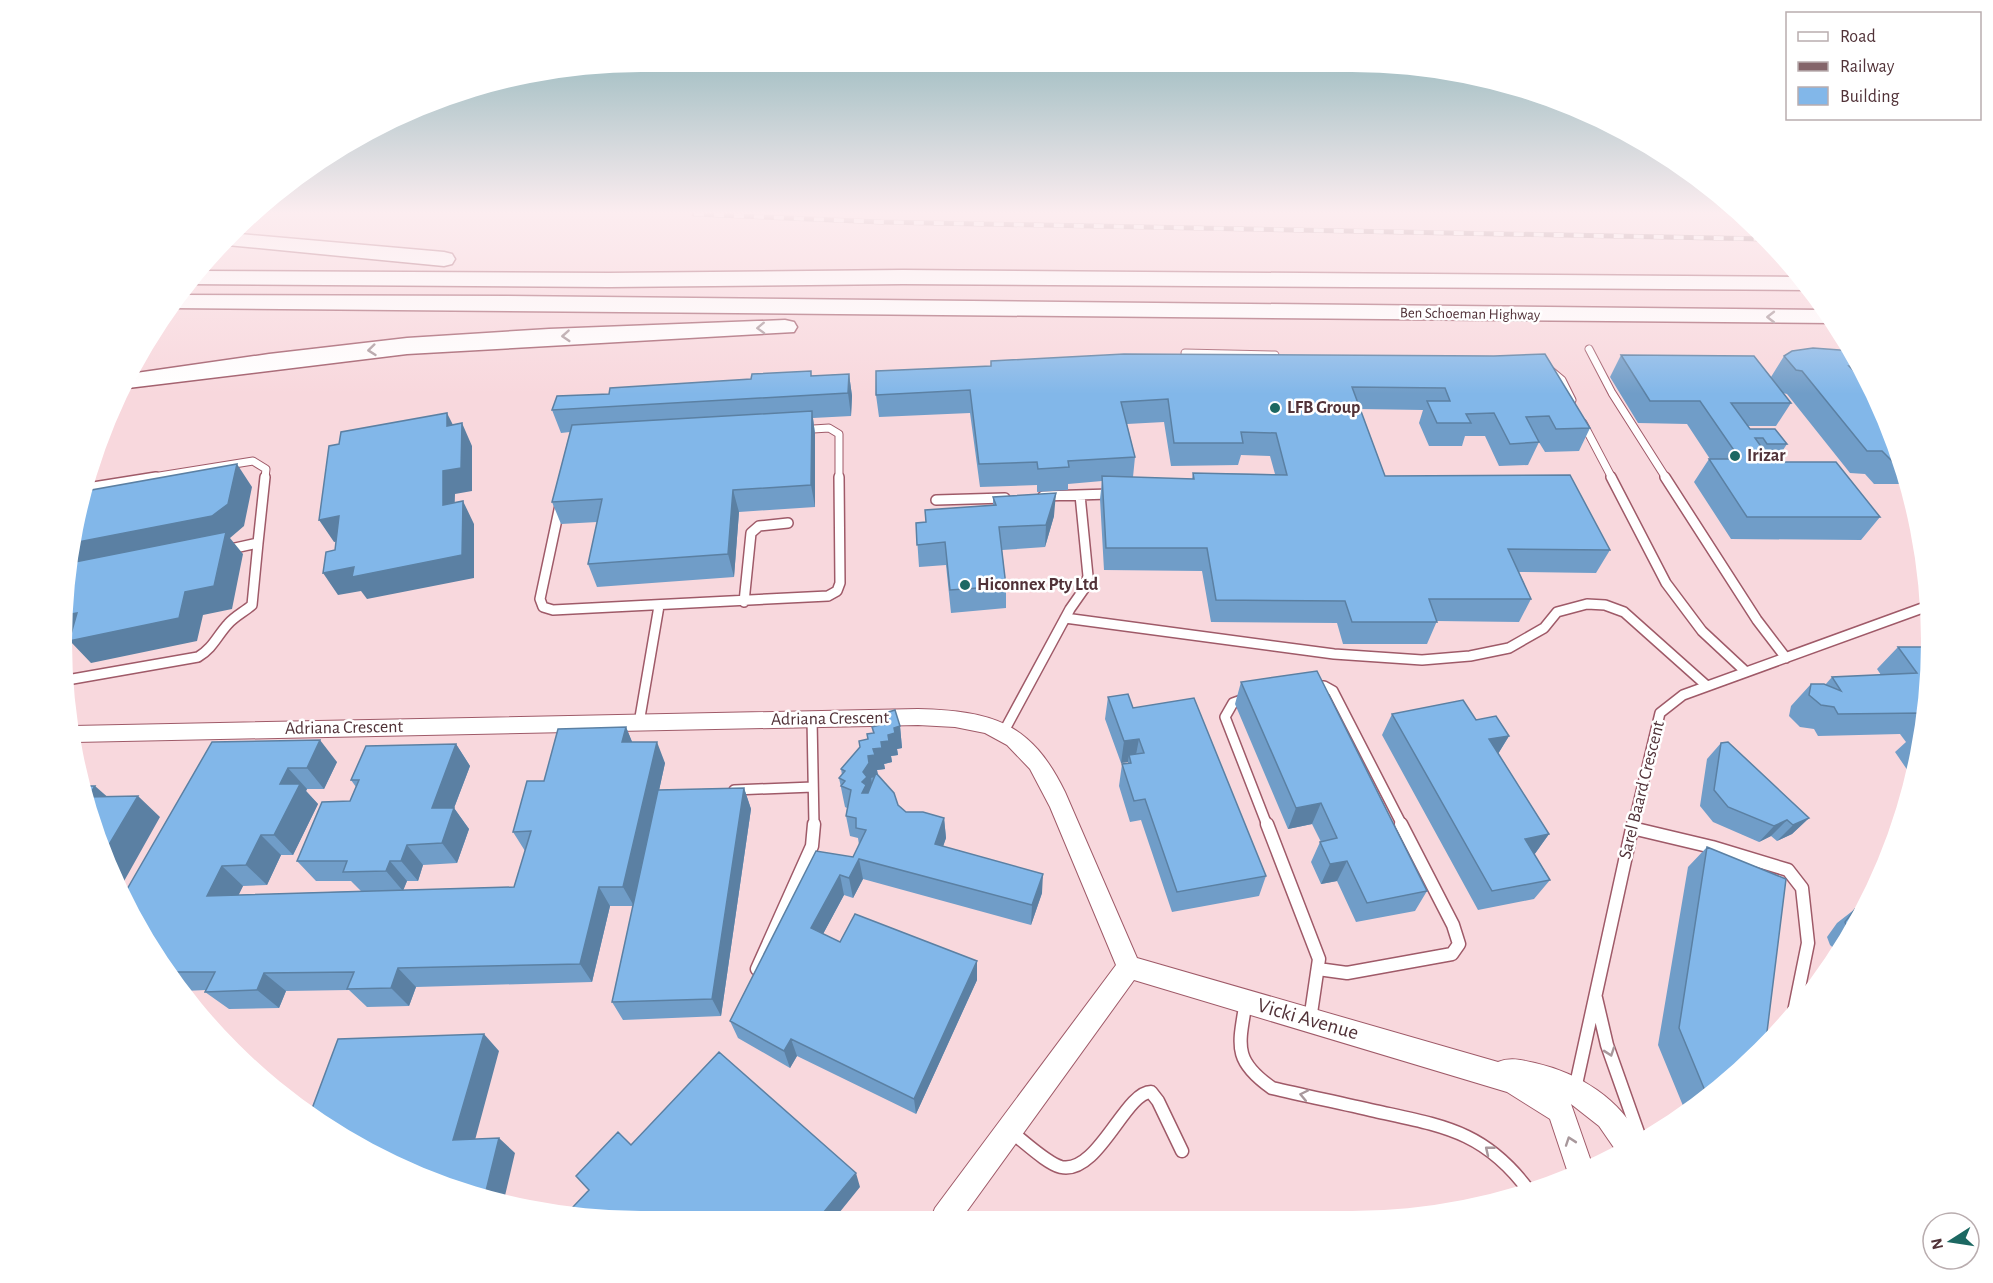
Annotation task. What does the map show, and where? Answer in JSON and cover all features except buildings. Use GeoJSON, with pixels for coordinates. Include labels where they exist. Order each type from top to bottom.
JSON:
{"type":"FeatureCollection","features":[{"type":"Feature","properties":{"kind":"highway"},"geometry":{"type":"LineString","coordinates":[[507,274],[609,280]]}},
{"type":"Feature","properties":{"kind":"highway"},"geometry":{"type":"LineString","coordinates":[[812,274],[903,277]]}},
{"type":"Feature","properties":{"kind":"highway","name":"Ben Schoeman Highway"},"geometry":{"type":"LineString","coordinates":[[203,278],[609,280],[903,277],[1794,284]]}},
{"type":"Feature","properties":{"kind":"highway","name":"Ben Schoeman Highway"},"geometry":{"type":"LineString","coordinates":[[185,302],[554,303],[1819,317]]}},
{"type":"Feature","properties":{"kind":"highway"},"geometry":{"type":"LineString","coordinates":[[136,380],[408,346],[615,333],[797,326],[1184,319],[1621,316]]}},
{"type":"Feature","properties":{"kind":"highway"},"geometry":{"type":"LineString","coordinates":[[131,391],[260,363]]}},
{"type":"Feature","properties":{"kind":"street","name":"Adriana Crescent"},"geometry":{"type":"LineString","coordinates":[[80,734],[959,718],[988,725],[1003,733],[1014,739],[1035,759],[1052,789],[1129,967]]}},
{"type":"Feature","properties":{"kind":"street","name":"Vicki Avenue"},"geometry":{"type":"LineString","coordinates":[[1129,967],[1488,1072],[1602,1111],[1625,1141]]}},
{"type":"Feature","properties":{"kind":"street"},"geometry":{"type":"LineString","coordinates":[[950,1211],[1129,967]]}},
{"type":"Feature","properties":{"kind":"street"},"geometry":{"type":"LineString","coordinates":[[1567,1099],[1579,1163]]}},
{"type":"Feature","properties":{"kind":"lane"},"geometry":{"type":"LineString","coordinates":[[1589,349],[1612,393],[1757,620],[1786,658]]}},
{"type":"Feature","properties":{"kind":"lane"},"geometry":{"type":"LineString","coordinates":[[1185,353],[1280,355]]}},
{"type":"Feature","properties":{"kind":"lane"},"geometry":{"type":"LineString","coordinates":[[1539,365],[1548,368],[1562,380],[1575,406]]}},
{"type":"Feature","properties":{"kind":"lane"},"geometry":{"type":"LineString","coordinates":[[1579,415],[1666,583],[1702,631],[1746,672]]}},
{"type":"Feature","properties":{"kind":"lane"},"geometry":{"type":"LineString","coordinates":[[834,429],[839,434],[840,583],[837,591],[828,597],[659,606],[553,610],[543,607],[540,599],[572,448],[584,442],[834,429]]}},
{"type":"Feature","properties":{"kind":"lane"},"geometry":{"type":"LineString","coordinates":[[73,679],[198,657],[215,645],[226,625],[252,605],[266,469],[253,461],[93,487]]}},
{"type":"Feature","properties":{"kind":"lane"},"geometry":{"type":"LineString","coordinates":[[1032,497],[1114,494]]}},
{"type":"Feature","properties":{"kind":"lane"},"geometry":{"type":"LineString","coordinates":[[1003,733],[1065,618],[1084,589],[1088,576],[1080,495]]}},
{"type":"Feature","properties":{"kind":"lane"},"geometry":{"type":"LineString","coordinates":[[936,500],[1020,497]]}},
{"type":"Feature","properties":{"kind":"lane"},"geometry":{"type":"LineString","coordinates":[[744,602],[751,533],[759,526],[788,523]]}},
{"type":"Feature","properties":{"kind":"lane"},"geometry":{"type":"LineString","coordinates":[[212,553],[258,543]]}},
{"type":"Feature","properties":{"kind":"lane"},"geometry":{"type":"LineString","coordinates":[[1065,618],[1334,654],[1422,660],[1470,656],[1509,648],[1544,628],[1557,612],[1587,604],[1605,605],[1624,612],[1707,686]]}},
{"type":"Feature","properties":{"kind":"lane"},"geometry":{"type":"LineString","coordinates":[[639,723],[659,606]]}},
{"type":"Feature","properties":{"kind":"lane","name":"Sarel Baard Crescent"},"geometry":{"type":"LineString","coordinates":[[1567,1099],[1596,995],[1632,828],[1660,713],[1683,695],[1920,609]]}},
{"type":"Feature","properties":{"kind":"lane"},"geometry":{"type":"LineString","coordinates":[[1305,688],[1324,686],[1333,691],[1453,925],[1459,944],[1452,954],[1347,973],[1318,969]]}},
{"type":"Feature","properties":{"kind":"lane"},"geometry":{"type":"LineString","coordinates":[[1259,696],[1236,700],[1227,709],[1225,717],[1319,959],[1310,1020]]}},
{"type":"Feature","properties":{"kind":"lane"},"geometry":{"type":"LineString","coordinates":[[750,984],[812,846],[812,719]]}},
{"type":"Feature","properties":{"kind":"lane"},"geometry":{"type":"LineString","coordinates":[[724,790],[813,787]]}},
{"type":"Feature","properties":{"kind":"lane"},"geometry":{"type":"LineString","coordinates":[[1632,828],[1712,847],[1788,870],[1802,888],[1808,943],[1797,995]]}},
{"type":"Feature","properties":{"kind":"lane"},"geometry":{"type":"LineString","coordinates":[[1596,995],[1607,1045],[1638,1134]]}},
{"type":"Feature","properties":{"kind":"lane"},"geometry":{"type":"LineString","coordinates":[[1246,1001],[1239,1052],[1244,1065],[1259,1080],[1272,1088],[1448,1127],[1474,1138],[1504,1162],[1524,1184]]}},
{"type":"Feature","properties":{"kind":"lane"},"geometry":{"type":"LineString","coordinates":[[1009,1130],[1061,1167],[1073,1167],[1087,1160],[1138,1095],[1151,1092],[1158,1101],[1182,1151]]}},
{"type":"Feature","properties":{"kind":"place","name":"LFB Group"},"geometry":{"type":"Point","coordinates":[1275,408]}},
{"type":"Feature","properties":{"kind":"place","name":"Irizar"},"geometry":{"type":"Point","coordinates":[1735,456]}},
{"type":"Feature","properties":{"kind":"place","name":"Hiconnex Pty Ltd"},"geometry":{"type":"Point","coordinates":[965,585]}}]}
